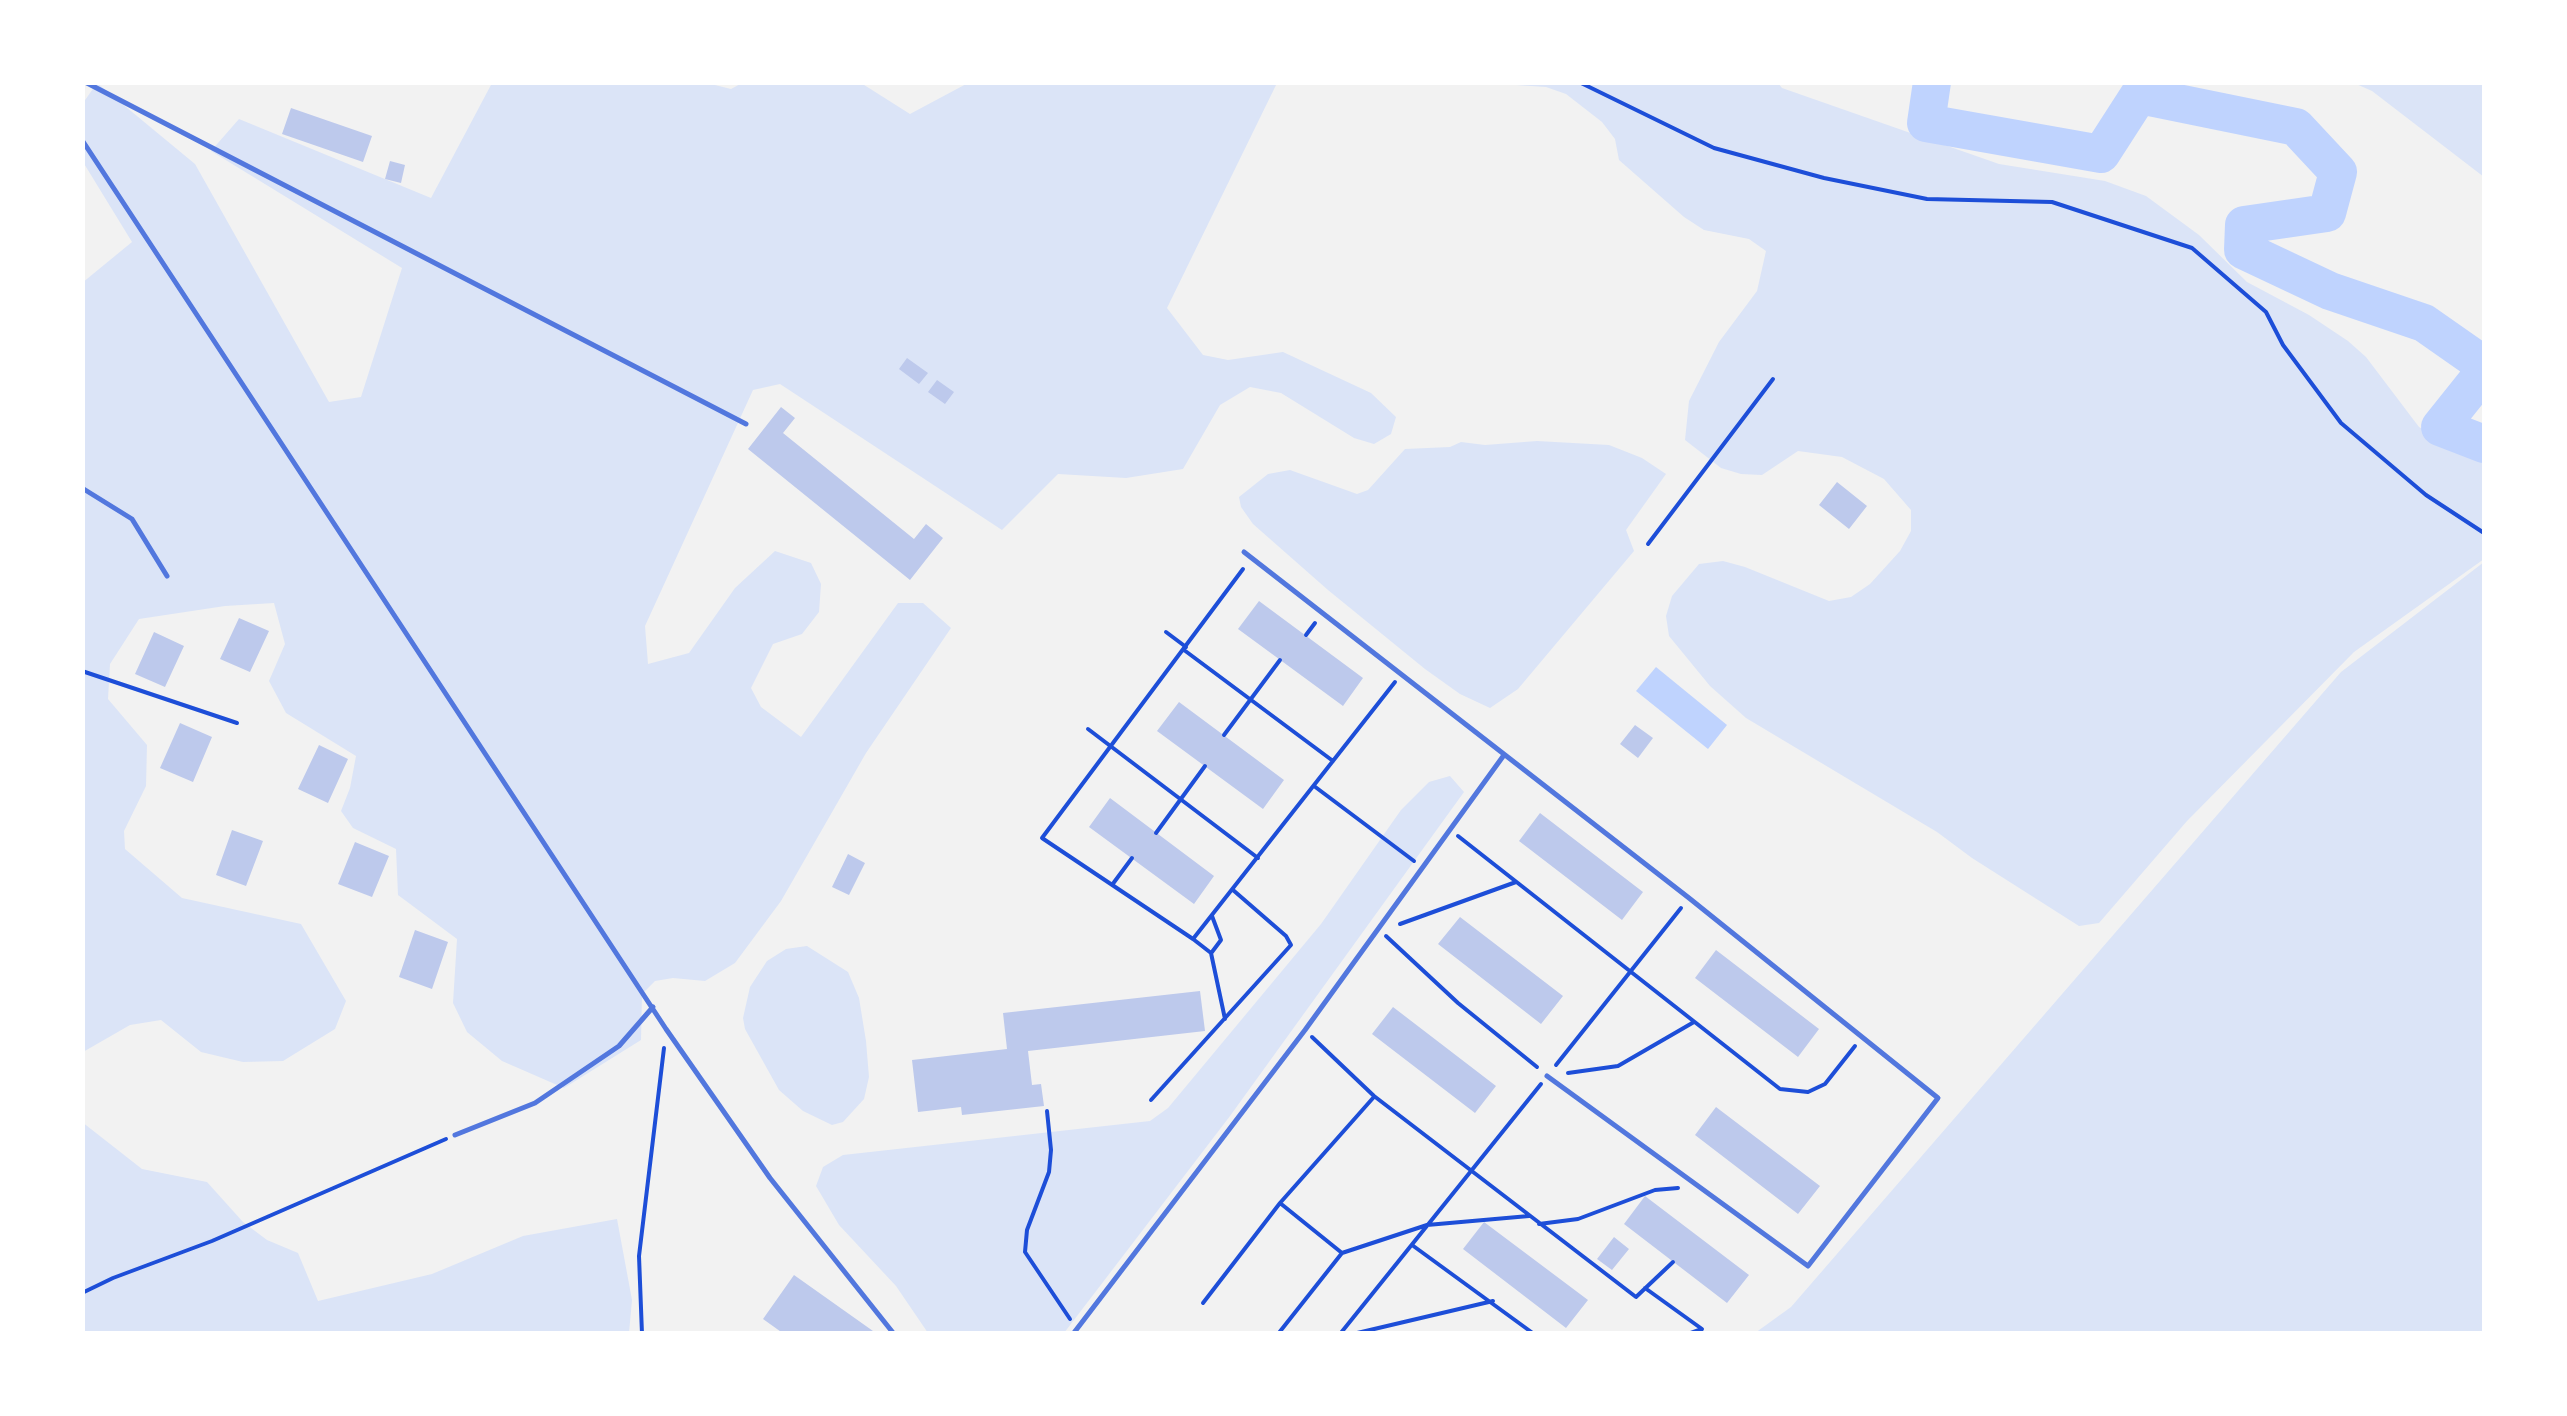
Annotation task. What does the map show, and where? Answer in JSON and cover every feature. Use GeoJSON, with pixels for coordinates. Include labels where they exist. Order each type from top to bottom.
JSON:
{"type":"FeatureCollection","features":[{"type":"Feature","properties":{"kind":"lane"},"geometry":{"type":"LineString","coordinates":[[85,82],[746,424]]}},
{"type":"Feature","properties":{"kind":"lane"},"geometry":{"type":"LineString","coordinates":[[82,140],[666,1029],[770,1178],[894,1334]]}},
{"type":"Feature","properties":{"kind":"lane"},"geometry":{"type":"LineString","coordinates":[[82,488],[132,519],[167,576]]}},
{"type":"Feature","properties":{"kind":"lane"},"geometry":{"type":"LineString","coordinates":[[1244,552],[1689,898],[1938,1098],[1808,1266],[1547,1076]]}},
{"type":"Feature","properties":{"kind":"lane"},"geometry":{"type":"LineString","coordinates":[[1074,1331],[1380,930],[1504,754]]}},
{"type":"Feature","properties":{"kind":"lane"},"geometry":{"type":"LineString","coordinates":[[455,1134],[534,1102],[619,1046],[653,1007]]}},
{"type":"Feature","properties":{"kind":"path"},"geometry":{"type":"LineString","coordinates":[[1580,82],[1714,148],[1824,178],[1927,200],[2052,202],[2192,248],[2266,312],[2283,345],[2341,423],[2426,495],[2484,533]]}},
{"type":"Feature","properties":{"kind":"path"},"geometry":{"type":"LineString","coordinates":[[1648,544],[1774,379]]}},
{"type":"Feature","properties":{"kind":"path"},"geometry":{"type":"LineString","coordinates":[[1226,1019],[1211,953],[1042,838],[1252,558]]}},
{"type":"Feature","properties":{"kind":"path"},"geometry":{"type":"LineString","coordinates":[[1166,632],[1333,761]]}},
{"type":"Feature","properties":{"kind":"path"},"geometry":{"type":"LineString","coordinates":[[1224,736],[1280,660]]}},
{"type":"Feature","properties":{"kind":"path"},"geometry":{"type":"LineString","coordinates":[[82,671],[237,723]]}},
{"type":"Feature","properties":{"kind":"path"},"geometry":{"type":"LineString","coordinates":[[1194,940],[1401,674]]}},
{"type":"Feature","properties":{"kind":"path"},"geometry":{"type":"LineString","coordinates":[[1088,729],[1258,858]]}},
{"type":"Feature","properties":{"kind":"path"},"geometry":{"type":"LineString","coordinates":[[1156,833],[1205,766]]}},
{"type":"Feature","properties":{"kind":"path"},"geometry":{"type":"LineString","coordinates":[[1314,786],[1423,868]]}},
{"type":"Feature","properties":{"kind":"path"},"geometry":{"type":"LineString","coordinates":[[1450,830],[1780,1090],[1808,1092],[1825,1084],[1862,1037]]}},
{"type":"Feature","properties":{"kind":"path"},"geometry":{"type":"LineString","coordinates":[[1112,885],[1132,858]]}},
{"type":"Feature","properties":{"kind":"path"},"geometry":{"type":"LineString","coordinates":[[1516,882],[1380,930],[1458,1003],[1547,1076],[1618,1066],[1694,1022]]}},
{"type":"Feature","properties":{"kind":"path"},"geometry":{"type":"LineString","coordinates":[[1151,1100],[1291,945],[1286,936],[1233,890]]}},
{"type":"Feature","properties":{"kind":"path"},"geometry":{"type":"LineString","coordinates":[[1340,1334],[1689,898]]}},
{"type":"Feature","properties":{"kind":"path"},"geometry":{"type":"LineString","coordinates":[[1211,953],[1221,940],[1212,916]]}},
{"type":"Feature","properties":{"kind":"path"},"geometry":{"type":"LineString","coordinates":[[642,1334],[639,1256],[666,1029]]}},
{"type":"Feature","properties":{"kind":"path"},"geometry":{"type":"LineString","coordinates":[[1305,1030],[1374,1096],[1636,1296],[1673,1262]]}},
{"type":"Feature","properties":{"kind":"path"},"geometry":{"type":"LineString","coordinates":[[1202,1304],[1280,1203],[1374,1096]]}},
{"type":"Feature","properties":{"kind":"path"},"geometry":{"type":"LineString","coordinates":[[1047,1112],[1049,1172],[1027,1230],[1025,1252],[1074,1331]]}},
{"type":"Feature","properties":{"kind":"path"},"geometry":{"type":"LineString","coordinates":[[82,1293],[212,1242],[455,1134]]}},
{"type":"Feature","properties":{"kind":"path"},"geometry":{"type":"LineString","coordinates":[[1538,1224],[1578,1219],[1654,1190],[1699,1186]]}},
{"type":"Feature","properties":{"kind":"path"},"geometry":{"type":"LineString","coordinates":[[1280,1203],[1342,1252]]}},
{"type":"Feature","properties":{"kind":"path"},"geometry":{"type":"LineString","coordinates":[[1278,1334],[1342,1252],[1427,1225],[1529,1216]]}},
{"type":"Feature","properties":{"kind":"path"},"geometry":{"type":"LineString","coordinates":[[1412,1245],[1534,1334]]}},
{"type":"Feature","properties":{"kind":"path"},"geometry":{"type":"LineString","coordinates":[[1644,1287],[1702,1329],[1688,1334]]}},
{"type":"Feature","properties":{"kind":"path"},"geometry":{"type":"LineString","coordinates":[[1353,1334],[1492,1301]]}},
{"type":"Feature","properties":{"kind":"shaded area"},"geometry":{"type":"Polygon","coordinates":[[[703,82],[731,89],[742,83],[861,83],[910,114],[968,83],[1277,83],[1167,308],[1203,355],[1228,360],[1283,352],[1371,393],[1396,417],[1391,434],[1374,444],[1354,438],[1281,393],[1250,387],[1220,405],[1183,469],[1126,478],[1058,474],[1002,530],[780,384],[753,390],[645,626],[648,664],[689,653],[735,588],[775,551],[811,563],[821,584],[819,612],[802,634],[773,644],[751,688],[761,707],[801,737],[898,603],[923,603],[951,628],[866,753],[781,901],[735,963],[705,981],[655,981],[642,994],[641,1040],[564,1088],[502,1061],[467,1032],[453,1003],[457,939],[398,895],[396,849],[353,828],[341,811],[356,756],[286,713],[269,681],[285,644],[274,603],[139,619],[110,664],[108,699],[147,745],[146,786],[124,831],[125,849],[182,898],[301,924],[346,1001],[335,1029],[283,1061],[243,1062],[201,1052],[161,1020],[130,1025],[83,1052],[82,283],[132,242],[83,162],[83,103],[97,83],[195,164],[329,402],[361,397],[402,268],[211,151],[239,119],[431,198],[492,83],[703,82]]]}},
{"type":"Feature","properties":{"kind":"shaded area"},"geometry":{"type":"Polygon","coordinates":[[[1486,83],[1778,83],[1782,88],[1999,164],[2105,181],[2146,196],[2199,235],[2247,282],[2348,341],[2366,357],[2419,427],[2484,462],[2484,559],[2354,652],[2187,821],[2099,923],[2079,926],[1937,832],[1746,718],[1710,686],[1669,636],[1666,616],[1672,596],[1699,564],[1723,561],[1745,567],[1829,601],[1851,597],[1870,584],[1900,551],[1911,531],[1911,510],[1884,479],[1842,457],[1798,451],[1762,475],[1741,474],[1721,468],[1685,440],[1689,401],[1719,342],[1757,291],[1766,251],[1749,239],[1704,230],[1684,217],[1619,160],[1615,139],[1602,122],[1566,94],[1546,87],[1486,83]]]}},
{"type":"Feature","properties":{"kind":"shaded area"},"geometry":{"type":"Polygon","coordinates":[[[2354,83],[2484,83],[2484,177],[2372,91],[2354,83]]]}},
{"type":"Feature","properties":{"kind":"shaded area"},"geometry":{"type":"Polygon","coordinates":[[[1537,441],[1609,445],[1642,458],[1666,474],[1626,530],[1634,551],[1518,689],[1490,708],[1460,694],[1425,669],[1253,524],[1241,507],[1239,497],[1268,474],[1290,470],[1357,494],[1368,490],[1405,449],[1450,447],[1461,442],[1485,445],[1537,441]]]}},
{"type":"Feature","properties":{"kind":"shaded area"},"geometry":{"type":"Polygon","coordinates":[[[2484,562],[2484,1333],[1755,1333],[1791,1307],[2341,672],[2484,562]]]}},
{"type":"Feature","properties":{"kind":"shaded area"},"geometry":{"type":"Polygon","coordinates":[[[1450,776],[1464,792],[1230,1116],[1064,1333],[928,1333],[896,1286],[839,1225],[816,1186],[823,1167],[843,1155],[1150,1121],[1168,1108],[1321,924],[1401,810],[1429,782],[1450,776]]]}},
{"type":"Feature","properties":{"kind":"shaded area"},"geometry":{"type":"Polygon","coordinates":[[[807,946],[848,972],[859,998],[866,1041],[869,1077],[864,1099],[843,1122],[832,1125],[803,1111],[779,1090],[745,1029],[743,1018],[750,987],[767,961],[786,949],[807,946]]]}},
{"type":"Feature","properties":{"kind":"shaded area"},"geometry":{"type":"Polygon","coordinates":[[[82,1122],[142,1169],[207,1182],[243,1222],[267,1240],[298,1253],[318,1301],[432,1274],[523,1236],[617,1219],[632,1300],[629,1333],[83,1333],[82,1122]]]}},
{"type":"Feature","properties":{"kind":"water"},"geometry":{"type":"Polygon","coordinates":[[[1656,667],[1727,725],[1708,749],[1636,691],[1656,667]]]}},
{"type":"Feature","properties":{"kind":"building"},"geometry":{"type":"Polygon","coordinates":[[[291,108],[372,136],[363,162],[282,134],[291,108]]]}},
{"type":"Feature","properties":{"kind":"building"},"geometry":{"type":"Polygon","coordinates":[[[390,161],[405,165],[401,183],[385,179],[390,161]]]}},
{"type":"Feature","properties":{"kind":"building"},"geometry":{"type":"Polygon","coordinates":[[[907,358],[928,373],[919,384],[899,369],[907,358]]]}},
{"type":"Feature","properties":{"kind":"building"},"geometry":{"type":"Polygon","coordinates":[[[937,380],[954,392],[945,404],[928,392],[937,380]]]}},
{"type":"Feature","properties":{"kind":"building"},"geometry":{"type":"Polygon","coordinates":[[[781,407],[795,418],[783,433],[914,539],[926,524],[943,538],[910,580],[748,449],[781,407]]]}},
{"type":"Feature","properties":{"kind":"building"},"geometry":{"type":"Polygon","coordinates":[[[1837,482],[1867,506],[1849,529],[1819,505],[1837,482]]]}},
{"type":"Feature","properties":{"kind":"building"},"geometry":{"type":"Polygon","coordinates":[[[1259,601],[1363,678],[1343,706],[1238,629],[1259,601]]]}},
{"type":"Feature","properties":{"kind":"building"},"geometry":{"type":"Polygon","coordinates":[[[239,618],[269,631],[250,672],[220,659],[239,618]]]}},
{"type":"Feature","properties":{"kind":"building"},"geometry":{"type":"Polygon","coordinates":[[[154,632],[184,646],[165,687],[135,674],[154,632]]]}},
{"type":"Feature","properties":{"kind":"building"},"geometry":{"type":"Polygon","coordinates":[[[1179,702],[1284,780],[1263,809],[1157,731],[1179,702]]]}},
{"type":"Feature","properties":{"kind":"building"},"geometry":{"type":"Polygon","coordinates":[[[180,723],[212,737],[193,782],[160,768],[180,723]]]}},
{"type":"Feature","properties":{"kind":"building"},"geometry":{"type":"Polygon","coordinates":[[[1635,725],[1653,738],[1638,758],[1620,744],[1635,725]]]}},
{"type":"Feature","properties":{"kind":"building"},"geometry":{"type":"Polygon","coordinates":[[[319,745],[348,759],[328,803],[298,789],[319,745]]]}},
{"type":"Feature","properties":{"kind":"building"},"geometry":{"type":"Polygon","coordinates":[[[1110,798],[1214,876],[1194,904],[1089,827],[1110,798]]]}},
{"type":"Feature","properties":{"kind":"building"},"geometry":{"type":"Polygon","coordinates":[[[1540,813],[1643,892],[1622,920],[1519,841],[1540,813]]]}},
{"type":"Feature","properties":{"kind":"building"},"geometry":{"type":"Polygon","coordinates":[[[232,830],[263,841],[246,886],[216,875],[232,830]]]}},
{"type":"Feature","properties":{"kind":"building"},"geometry":{"type":"Polygon","coordinates":[[[355,842],[389,856],[372,897],[338,884],[355,842]]]}},
{"type":"Feature","properties":{"kind":"building"},"geometry":{"type":"Polygon","coordinates":[[[848,854],[865,863],[849,895],[832,887],[848,854]]]}},
{"type":"Feature","properties":{"kind":"building"},"geometry":{"type":"Polygon","coordinates":[[[1460,917],[1563,996],[1541,1024],[1438,944],[1460,917]]]}},
{"type":"Feature","properties":{"kind":"building"},"geometry":{"type":"Polygon","coordinates":[[[415,930],[448,942],[432,989],[399,977],[415,930]]]}},
{"type":"Feature","properties":{"kind":"building"},"geometry":{"type":"Polygon","coordinates":[[[1716,950],[1819,1029],[1798,1057],[1695,978],[1716,950]]]}},
{"type":"Feature","properties":{"kind":"building"},"geometry":{"type":"Polygon","coordinates":[[[1200,991],[1205,1031],[1028,1051],[1032,1085],[1041,1084],[1044,1106],[962,1115],[961,1107],[918,1112],[912,1060],[1007,1049],[1003,1013],[1200,991]]]}},
{"type":"Feature","properties":{"kind":"building"},"geometry":{"type":"Polygon","coordinates":[[[1393,1007],[1496,1086],[1475,1113],[1372,1034],[1393,1007]]]}},
{"type":"Feature","properties":{"kind":"building"},"geometry":{"type":"Polygon","coordinates":[[[1716,1107],[1820,1186],[1798,1214],[1695,1135],[1716,1107]]]}},
{"type":"Feature","properties":{"kind":"building"},"geometry":{"type":"Polygon","coordinates":[[[1645,1196],[1749,1275],[1727,1303],[1624,1224],[1645,1196]]]}},
{"type":"Feature","properties":{"kind":"building"},"geometry":{"type":"Polygon","coordinates":[[[1484,1222],[1588,1300],[1566,1328],[1463,1249],[1484,1222]]]}},
{"type":"Feature","properties":{"kind":"building"},"geometry":{"type":"Polygon","coordinates":[[[1614,1237],[1629,1249],[1612,1270],[1597,1259],[1614,1237]]]}},
{"type":"Feature","properties":{"kind":"building"},"geometry":{"type":"Polygon","coordinates":[[[794,1275],[873,1331],[871,1334],[784,1334],[763,1319],[794,1275]]]}},
{"type":"Feature","properties":{"kind":"waterway"},"geometry":{"type":"LineString","coordinates":[[1932,82],[1926,123],[2101,154],[2139,95],[2296,127],[2338,172],[2327,213],[2244,225],[2243,250],[2330,291],[2424,323],[2484,365]]}},
{"type":"Feature","properties":{"kind":"waterway"},"geometry":{"type":"LineString","coordinates":[[2484,372],[2440,427],[2484,444]]}}]}
